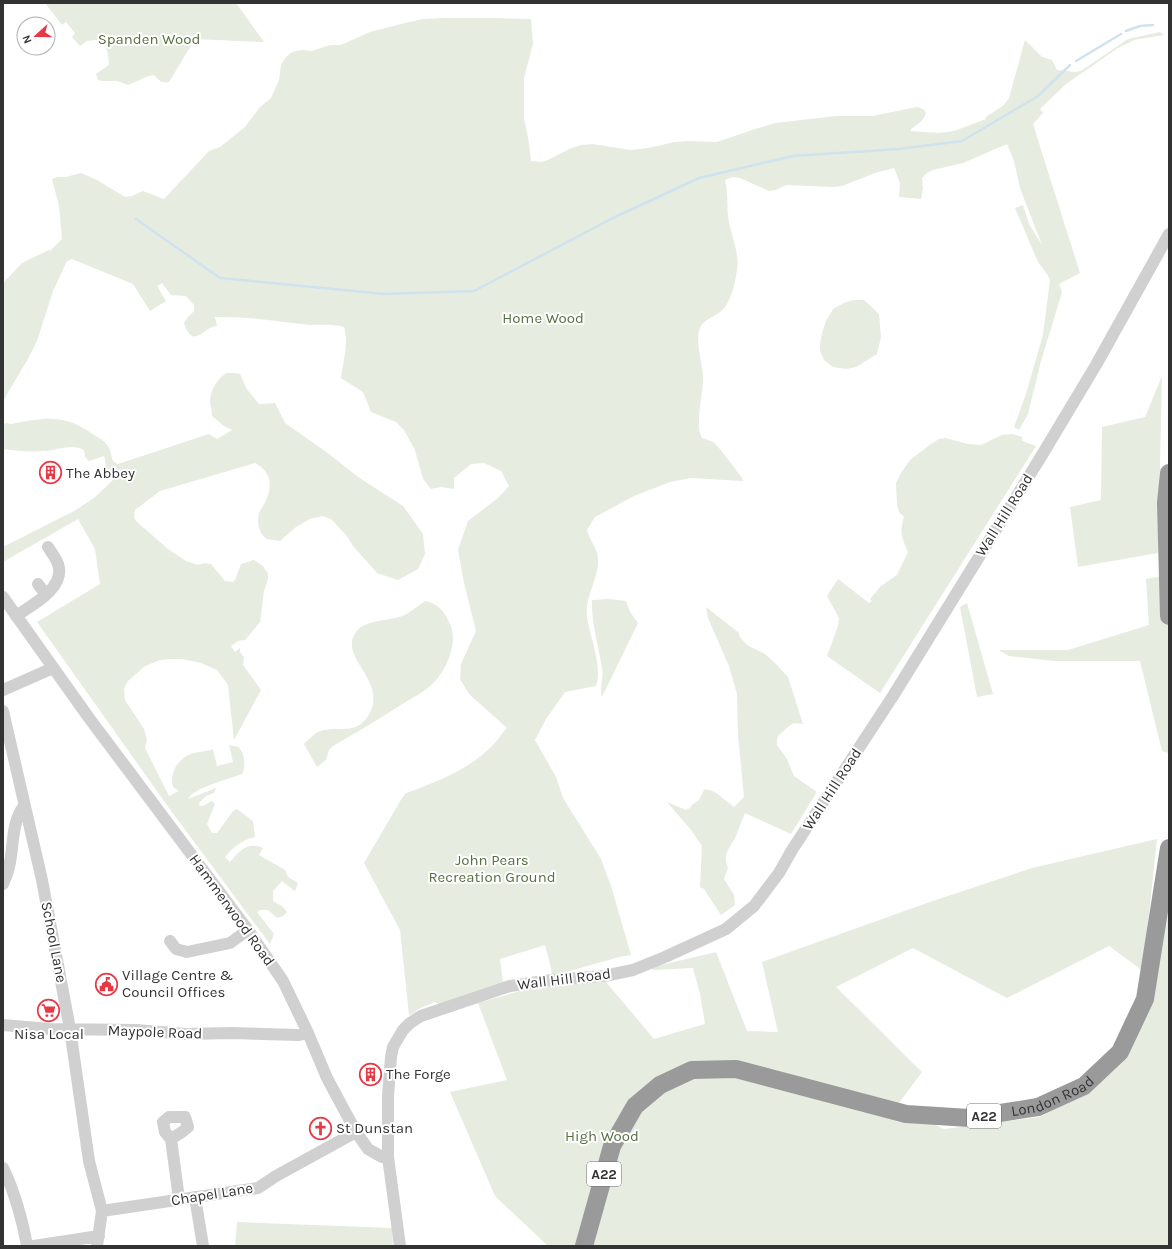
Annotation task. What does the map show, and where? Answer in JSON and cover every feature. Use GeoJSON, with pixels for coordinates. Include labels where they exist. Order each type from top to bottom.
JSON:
{"type":"FeatureCollection","features":[{"type":"Feature","properties":{"kind":"highway"},"geometry":{"type":"LineString","coordinates":[[1169,473],[1166,503],[1169,616]]}},
{"type":"Feature","properties":{"kind":"highway","name":"London Road"},"geometry":{"type":"LineString","coordinates":[[584,1246],[612,1146],[635,1106],[660,1085],[692,1070],[736,1069],[906,1114],[969,1118],[1038,1107],[1084,1086],[1120,1052],[1145,1000],[1169,848]]}},
{"type":"Feature","properties":{"kind":"street","name":"Wall Hill Road"},"geometry":{"type":"LineString","coordinates":[[388,1157],[388,1096],[391,1057],[393,1047],[403,1030],[410,1022],[421,1016],[510,986],[552,980],[604,976],[633,970],[726,929],[754,906],[779,873],[792,850],[893,696],[1096,364],[1169,234]]}},
{"type":"Feature","properties":{"kind":"street"},"geometry":{"type":"LineString","coordinates":[[16,616],[46,595],[55,585],[59,572],[58,564],[48,547]]}},
{"type":"Feature","properties":{"kind":"street"},"geometry":{"type":"LineString","coordinates":[[38,584],[46,595]]}},
{"type":"Feature","properties":{"kind":"street","name":"Hammerwood Road"},"geometry":{"type":"LineString","coordinates":[[3,597],[94,724],[248,930],[283,981],[308,1033],[327,1078],[356,1132],[368,1149],[382,1156],[388,1157]]}},
{"type":"Feature","properties":{"kind":"street"},"geometry":{"type":"LineString","coordinates":[[3,690],[53,668]]}},
{"type":"Feature","properties":{"kind":"street","name":"School Lane"},"geometry":{"type":"LineString","coordinates":[[3,711],[42,880],[70,1029],[89,1161],[102,1211],[98,1241]]}},
{"type":"Feature","properties":{"kind":"street"},"geometry":{"type":"LineString","coordinates":[[3,884],[10,866],[12,843],[20,812],[24,806]]}},
{"type":"Feature","properties":{"kind":"street"},"geometry":{"type":"LineString","coordinates":[[170,941],[176,949],[187,952],[230,943],[248,930]]}},
{"type":"Feature","properties":{"kind":"street","name":"Maypole Road"},"geometry":{"type":"LineString","coordinates":[[3,1025],[49,1029],[136,1030],[185,1034],[232,1033],[298,1035],[308,1033]]}},
{"type":"Feature","properties":{"kind":"street","name":"Chapel Lane"},"geometry":{"type":"LineString","coordinates":[[102,1211],[258,1188],[276,1176],[356,1132]]}},
{"type":"Feature","properties":{"kind":"street"},"geometry":{"type":"LineString","coordinates":[[171,1139],[179,1199]]}},
{"type":"Feature","properties":{"kind":"street"},"geometry":{"type":"LineString","coordinates":[[388,1157],[400,1246]]}},
{"type":"Feature","properties":{"kind":"street"},"geometry":{"type":"LineString","coordinates":[[3,1168],[9,1181],[23,1225],[27,1246]]}},
{"type":"Feature","properties":{"kind":"street"},"geometry":{"type":"LineString","coordinates":[[195,1197],[203,1246]]}},
{"type":"Feature","properties":{"kind":"street"},"geometry":{"type":"LineString","coordinates":[[34,1246],[98,1241]]}},
{"type":"Feature","properties":{"kind":"green space","name":"Spanden Wood"},"geometry":{"type":"Polygon","coordinates":[[[45,3],[236,3],[264,42],[195,39],[169,82],[162,82],[154,75],[128,85],[117,81],[98,80],[96,74],[109,65],[108,54],[104,42],[113,42],[113,38],[87,41],[80,46],[72,37],[75,33],[66,22],[62,25],[45,3]]]}},
{"type":"Feature","properties":{"kind":"green space","name":"Home Wood"},"geometry":{"type":"Polygon","coordinates":[[[423,19],[531,19],[533,44],[524,78],[524,118],[531,161],[541,162],[581,145],[593,144],[631,150],[675,142],[717,142],[776,123],[836,116],[872,116],[917,107],[923,109],[926,114],[918,124],[911,129],[911,131],[939,133],[954,131],[986,119],[986,117],[1004,105],[1009,98],[1025,40],[1042,57],[1052,60],[1057,70],[1075,72],[1081,71],[1128,39],[1160,32],[1164,35],[1134,40],[1118,48],[1066,84],[1040,109],[1043,113],[1033,124],[1080,273],[1059,284],[1062,292],[1041,361],[1028,414],[1019,430],[1014,427],[1026,394],[1043,335],[1050,280],[1038,262],[1015,208],[1023,205],[1029,224],[1042,245],[1020,188],[1014,161],[1007,144],[963,163],[933,170],[927,173],[922,178],[923,188],[921,199],[899,197],[900,183],[894,168],[875,173],[842,186],[834,187],[786,185],[776,190],[769,191],[740,178],[732,177],[725,180],[729,223],[738,263],[734,287],[730,299],[720,312],[701,326],[699,331],[698,343],[703,382],[699,425],[702,438],[713,442],[720,449],[743,481],[691,478],[670,482],[634,496],[595,517],[587,530],[595,547],[598,565],[588,602],[587,617],[597,662],[598,679],[596,686],[565,692],[546,719],[535,740],[556,777],[563,798],[601,859],[612,889],[631,955],[552,976],[545,945],[500,959],[503,984],[442,1006],[435,1002],[418,1009],[409,1015],[400,930],[364,863],[406,793],[464,768],[484,754],[507,728],[469,694],[460,679],[461,664],[476,631],[464,583],[458,550],[468,521],[498,498],[509,486],[501,471],[484,463],[471,464],[454,478],[454,489],[441,487],[431,489],[423,479],[415,450],[404,430],[396,422],[371,412],[363,392],[341,378],[346,346],[344,327],[251,318],[215,317],[217,326],[209,328],[198,336],[194,336],[188,332],[184,323],[194,311],[194,305],[186,296],[171,295],[162,283],[157,286],[166,301],[150,311],[133,284],[72,259],[67,261],[53,291],[37,341],[3,401],[3,285],[6,279],[22,263],[49,250],[50,251],[62,239],[59,206],[52,179],[81,173],[97,180],[125,197],[132,196],[143,191],[164,199],[209,151],[220,147],[245,127],[260,107],[271,98],[279,80],[281,65],[286,57],[292,52],[302,50],[312,51],[330,45],[341,45],[370,32],[423,19]]]}},
{"type":"Feature","properties":{"kind":"green space"},"geometry":{"type":"Polygon","coordinates":[[[853,300],[864,300],[879,314],[881,337],[877,354],[856,367],[846,369],[833,367],[824,360],[820,350],[822,333],[826,321],[833,309],[853,300]]]}},
{"type":"Feature","properties":{"kind":"green space"},"geometry":{"type":"Polygon","coordinates":[[[226,373],[240,374],[246,388],[259,404],[275,403],[285,423],[329,454],[358,477],[403,506],[423,534],[425,554],[418,569],[398,580],[377,573],[331,519],[322,516],[310,519],[296,527],[280,541],[267,539],[260,530],[258,518],[265,503],[270,484],[267,474],[255,463],[160,491],[135,510],[134,517],[136,521],[168,549],[186,561],[198,565],[205,563],[211,564],[225,581],[233,582],[241,564],[254,560],[263,566],[268,574],[260,622],[245,640],[238,641],[231,646],[235,652],[240,648],[240,652],[244,657],[243,665],[261,690],[234,740],[228,685],[217,670],[201,663],[182,659],[160,660],[145,666],[128,681],[124,688],[125,700],[144,729],[147,740],[145,748],[169,796],[179,791],[173,787],[172,777],[176,767],[186,756],[213,749],[217,766],[233,762],[229,745],[238,747],[242,752],[244,764],[242,774],[197,791],[188,799],[216,788],[214,793],[206,796],[199,803],[200,806],[212,801],[215,804],[207,824],[212,833],[217,833],[233,811],[237,809],[253,821],[255,837],[238,844],[225,857],[230,862],[244,848],[248,846],[258,846],[263,848],[259,855],[285,870],[288,877],[298,883],[295,891],[282,881],[273,891],[273,901],[282,906],[287,912],[283,916],[277,918],[268,910],[260,910],[257,912],[274,934],[270,944],[169,808],[37,622],[100,584],[95,549],[78,519],[3,562],[3,547],[74,511],[94,498],[113,480],[113,477],[107,475],[104,456],[89,461],[85,457],[84,450],[80,448],[70,447],[44,451],[18,451],[3,449],[3,425],[6,423],[11,424],[43,419],[71,422],[104,442],[109,448],[113,461],[118,464],[209,434],[217,439],[232,430],[224,426],[212,416],[210,403],[214,386],[226,373]]]}},
{"type":"Feature","properties":{"kind":"green space"},"geometry":{"type":"Polygon","coordinates":[[[1162,376],[1158,553],[1078,567],[1070,507],[1101,500],[1102,427],[1145,417],[1162,376]]]}},
{"type":"Feature","properties":{"kind":"green space"},"geometry":{"type":"Polygon","coordinates":[[[1013,434],[1022,437],[1022,441],[1036,446],[880,693],[827,656],[838,626],[839,618],[827,596],[838,579],[869,603],[872,601],[870,599],[881,586],[897,575],[908,552],[902,535],[904,517],[899,512],[897,505],[896,483],[910,460],[939,439],[945,438],[968,444],[981,445],[1002,435],[1013,434]]]}},
{"type":"Feature","properties":{"kind":"green space"},"geometry":{"type":"Polygon","coordinates":[[[1169,575],[1169,753],[1162,751],[1140,661],[1054,661],[1009,656],[1000,651],[1068,650],[1149,625],[1146,579],[1169,575]]]}},
{"type":"Feature","properties":{"kind":"green space"},"geometry":{"type":"Polygon","coordinates":[[[609,599],[626,601],[630,612],[638,623],[602,697],[601,660],[594,626],[592,600],[609,599]]]}},
{"type":"Feature","properties":{"kind":"green space"},"geometry":{"type":"Polygon","coordinates":[[[425,601],[437,606],[443,612],[450,624],[453,640],[452,649],[445,667],[429,687],[378,720],[333,746],[329,750],[326,760],[317,767],[304,744],[318,732],[357,726],[368,716],[373,703],[373,692],[369,681],[353,651],[352,642],[356,632],[360,628],[370,623],[409,613],[425,601]]]}},
{"type":"Feature","properties":{"kind":"green space"},"geometry":{"type":"Polygon","coordinates":[[[967,603],[993,694],[977,697],[960,607],[967,603]]]}},
{"type":"Feature","properties":{"kind":"green space"},"geometry":{"type":"Polygon","coordinates":[[[706,607],[739,633],[739,636],[747,645],[765,654],[788,677],[803,724],[794,723],[789,726],[778,736],[777,745],[787,759],[794,776],[817,792],[791,834],[745,813],[736,836],[726,855],[726,863],[728,868],[724,879],[734,895],[735,905],[721,915],[704,889],[700,887],[702,846],[691,830],[667,802],[686,810],[699,800],[704,790],[715,793],[734,807],[744,797],[738,735],[737,694],[729,666],[708,618],[706,607]]]}},
{"type":"Feature","properties":{"kind":"green space","name":"High Wood"},"geometry":{"type":"Polygon","coordinates":[[[1157,839],[1143,971],[1109,946],[1007,998],[913,948],[836,987],[922,1072],[896,1107],[944,1129],[1039,1117],[1086,1094],[1133,1043],[1169,892],[1169,1246],[548,1246],[495,1196],[450,1092],[507,1080],[478,1003],[535,987],[606,982],[654,1039],[705,1024],[700,994],[693,968],[652,970],[653,967],[716,952],[747,1031],[778,1032],[762,962],[927,903],[1032,868],[1157,839]]]}},
{"type":"Feature","properties":{"kind":"green space"},"geometry":{"type":"Polygon","coordinates":[[[237,1222],[392,1228],[393,1246],[235,1246],[237,1222]]]}},
{"type":"Feature","properties":{"kind":"waterway"},"geometry":{"type":"LineString","coordinates":[[1126,31],[1140,26],[1153,25]]}},
{"type":"Feature","properties":{"kind":"waterway"},"geometry":{"type":"LineString","coordinates":[[1076,61],[1121,34]]}},
{"type":"Feature","properties":{"kind":"waterway"},"geometry":{"type":"LineString","coordinates":[[136,219],[220,278],[384,294],[474,291],[613,218],[699,178],[793,156],[899,149],[962,141],[1038,96],[1070,65]]}},
{"type":"Feature","properties":{"kind":"place","name":"The Abbey"},"geometry":{"type":"Point","coordinates":[50,473]}},
{"type":"Feature","properties":{"kind":"place","name":"Village Centre & Council Offices"},"geometry":{"type":"Point","coordinates":[106,984]}},
{"type":"Feature","properties":{"kind":"place","name":"Nisa Local"},"geometry":{"type":"Point","coordinates":[49,1011]}},
{"type":"Feature","properties":{"kind":"place","name":"The Forge"},"geometry":{"type":"Point","coordinates":[370,1074]}},
{"type":"Feature","properties":{"kind":"place","name":"St Dunstan"},"geometry":{"type":"Point","coordinates":[320,1128]}},
{"type":"Feature","properties":{"kind":"park label","name":"John Pears Recreation Ground"},"geometry":{"type":"Point","coordinates":[492,868]}}]}
